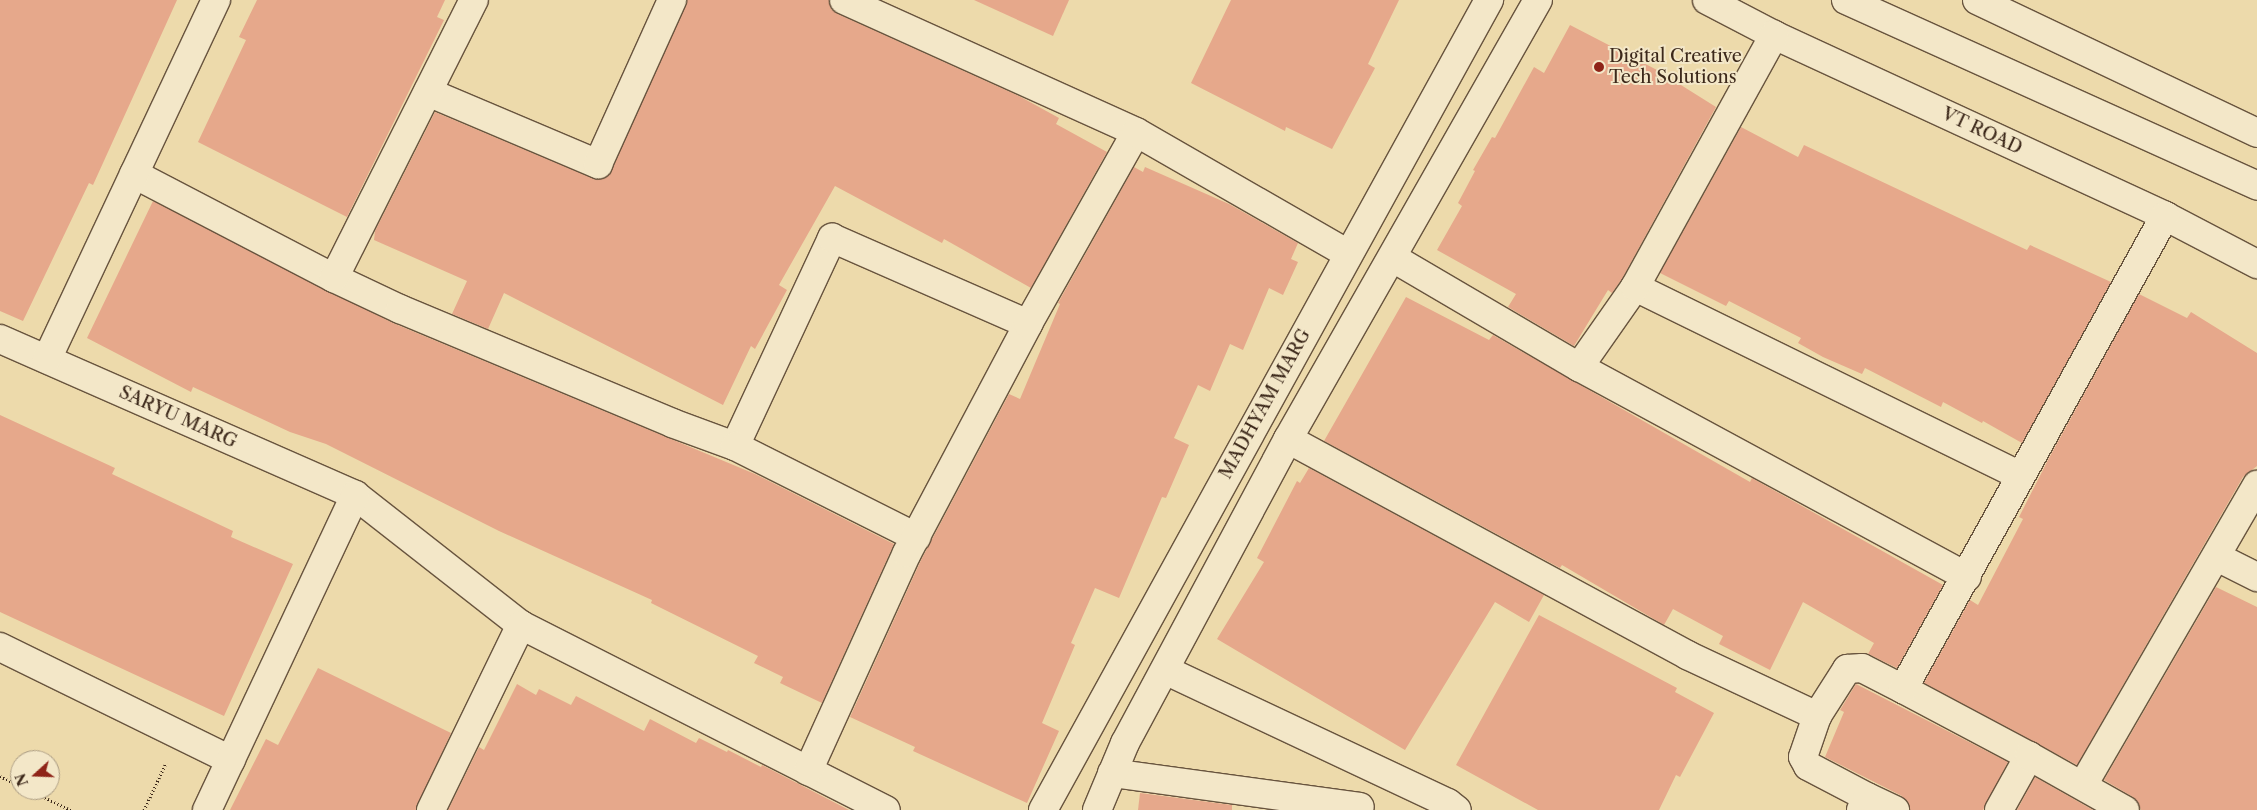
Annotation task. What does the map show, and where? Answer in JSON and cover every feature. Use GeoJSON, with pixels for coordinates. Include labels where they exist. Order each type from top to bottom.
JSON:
{"type":"FeatureCollection","features":[{"type":"Feature","properties":{"kind":"street"},"geometry":{"type":"LineString","coordinates":[[47,359],[216,0]]}},
{"type":"Feature","properties":{"kind":"street"},"geometry":{"type":"LineString","coordinates":[[334,278],[474,0]]}},
{"type":"Feature","properties":{"kind":"street"},"geometry":{"type":"LineString","coordinates":[[428,92],[598,164],[672,0]]}},
{"type":"Feature","properties":{"kind":"street"},"geometry":{"type":"LineString","coordinates":[[844,0],[1136,132],[1348,254]]}},
{"type":"Feature","properties":{"kind":"street","name":"MADHYAM MARG"},"geometry":{"type":"LineString","coordinates":[[1043,810],[1489,0]]}},
{"type":"Feature","properties":{"kind":"street"},"geometry":{"type":"LineString","coordinates":[[1097,810],[1125,743],[1288,439],[1393,258],[1538,0]]}},
{"type":"Feature","properties":{"kind":"street","name":"VT ROAD"},"geometry":{"type":"LineString","coordinates":[[1707,0],[1774,35],[2165,216],[2257,264]]}},
{"type":"Feature","properties":{"kind":"street"},"geometry":{"type":"LineString","coordinates":[[1977,0],[2257,133]]}},
{"type":"Feature","properties":{"kind":"street"},"geometry":{"type":"LineString","coordinates":[[1856,1],[2257,186]]}},
{"type":"Feature","properties":{"kind":"street"},"geometry":{"type":"LineString","coordinates":[[1579,367],[1635,287],[1774,35]]}},
{"type":"Feature","properties":{"kind":"street"},"geometry":{"type":"LineString","coordinates":[[808,771],[916,537],[1028,324],[1136,132]]}},
{"type":"Feature","properties":{"kind":"street"},"geometry":{"type":"LineString","coordinates":[[134,174],[334,278],[672,423],[736,446],[916,537]]}},
{"type":"Feature","properties":{"kind":"street"},"geometry":{"type":"LineString","coordinates":[[1903,689],[1967,577],[2020,476],[2165,216]]}},
{"type":"Feature","properties":{"kind":"street"},"geometry":{"type":"LineString","coordinates":[[736,446],[832,238],[1028,324]]}},
{"type":"Feature","properties":{"kind":"street"},"geometry":{"type":"LineString","coordinates":[[1393,258],[1579,367],[1967,577]]}},
{"type":"Feature","properties":{"kind":"street"},"geometry":{"type":"LineString","coordinates":[[1635,287],[2020,476]]}},
{"type":"Feature","properties":{"kind":"street","name":"SARYU MARG"},"geometry":{"type":"LineString","coordinates":[[0,338],[355,495],[521,624],[886,810]]}},
{"type":"Feature","properties":{"kind":"street"},"geometry":{"type":"LineString","coordinates":[[1288,439],[1687,655],[1817,716]]}},
{"type":"Feature","properties":{"kind":"street"},"geometry":{"type":"LineString","coordinates":[[2083,785],[2217,557],[2257,485]]}},
{"type":"Feature","properties":{"kind":"street"},"geometry":{"type":"LineString","coordinates":[[207,810],[355,495]]}},
{"type":"Feature","properties":{"kind":"street"},"geometry":{"type":"LineString","coordinates":[[2217,557],[2257,576]]}},
{"type":"Feature","properties":{"kind":"street"},"geometry":{"type":"LineString","coordinates":[[431,810],[521,624]]}},
{"type":"Feature","properties":{"kind":"street"},"geometry":{"type":"LineString","coordinates":[[0,646],[231,760]]}},
{"type":"Feature","properties":{"kind":"street"},"geometry":{"type":"LineString","coordinates":[[1895,810],[1864,804],[1808,766],[1803,757],[1817,716],[1847,669],[1862,668],[2083,785],[2125,810]]}},
{"type":"Feature","properties":{"kind":"street"},"geometry":{"type":"LineString","coordinates":[[1165,670],[1375,768],[1457,810]]}},
{"type":"Feature","properties":{"kind":"street"},"geometry":{"type":"LineString","coordinates":[[1999,810],[2029,756]]}},
{"type":"Feature","properties":{"kind":"street"},"geometry":{"type":"LineString","coordinates":[[1112,773],[1360,809],[1375,768]]}},
{"type":"Feature","properties":{"kind":"path"},"geometry":{"type":"LineString","coordinates":[[50,800],[71,810]]}},
{"type":"Feature","properties":{"kind":"building"},"geometry":{"type":"Polygon","coordinates":[[[0,0],[177,0],[93,185],[89,183],[23,321],[0,311],[0,0]]]}},
{"type":"Feature","properties":{"kind":"building"},"geometry":{"type":"Polygon","coordinates":[[[257,0],[445,0],[437,17],[444,20],[347,217],[198,142],[246,40],[239,37],[257,0]]]}},
{"type":"Feature","properties":{"kind":"building"},"geometry":{"type":"Polygon","coordinates":[[[687,0],[829,0],[831,9],[838,14],[1019,96],[1059,118],[1056,124],[1107,152],[1031,288],[944,239],[942,243],[835,186],[779,285],[787,290],[755,349],[751,346],[723,405],[504,293],[488,329],[452,314],[467,281],[374,240],[375,231],[435,112],[592,178],[608,176],[687,0]]]}},
{"type":"Feature","properties":{"kind":"building"},"geometry":{"type":"Polygon","coordinates":[[[974,0],[1069,0],[1053,36],[974,0]]]}},
{"type":"Feature","properties":{"kind":"building"},"geometry":{"type":"Polygon","coordinates":[[[1231,0],[1399,0],[1368,64],[1375,68],[1332,149],[1286,127],[1285,131],[1191,83],[1231,0]]]}},
{"type":"Feature","properties":{"kind":"building"},"geometry":{"type":"Polygon","coordinates":[[[1570,25],[1657,70],[1716,107],[1622,279],[1612,293],[1608,290],[1574,346],[1508,307],[1516,294],[1437,250],[1462,206],[1458,203],[1475,171],[1473,170],[1492,137],[1495,138],[1534,67],[1544,73],[1570,25]]]}},
{"type":"Feature","properties":{"kind":"building"},"geometry":{"type":"Polygon","coordinates":[[[1741,127],[1798,157],[1804,145],[2027,250],[2030,245],[2111,282],[2022,443],[1983,421],[1982,423],[1943,402],[1941,407],[1865,368],[1862,374],[1823,357],[1798,343],[1801,338],[1729,301],[1726,306],[1660,273],[1741,127]]]}},
{"type":"Feature","properties":{"kind":"building"},"geometry":{"type":"Polygon","coordinates":[[[1134,167],[1143,172],[1145,167],[1229,204],[1298,243],[1291,259],[1298,262],[1283,295],[1269,288],[1243,350],[1230,344],[1210,391],[1198,385],[1174,438],[1189,445],[1166,498],[1162,497],[1119,598],[1095,588],[1071,643],[1075,645],[1042,723],[1059,731],[1027,803],[913,751],[915,747],[850,717],[921,560],[1009,394],[1020,399],[1060,304],[1058,303],[1134,167]]]}},
{"type":"Feature","properties":{"kind":"building"},"geometry":{"type":"Polygon","coordinates":[[[153,201],[393,323],[755,474],[894,544],[822,703],[780,683],[783,677],[754,663],[758,656],[651,603],[652,600],[499,531],[326,444],[290,432],[193,387],[191,392],[87,338],[153,201]]]}},
{"type":"Feature","properties":{"kind":"building"},"geometry":{"type":"Polygon","coordinates":[[[2139,294],[2187,318],[2191,312],[2257,353],[2257,466],[2243,477],[2077,765],[1924,683],[1970,600],[1978,605],[2023,519],[2019,517],[2049,458],[2139,294]]]}},
{"type":"Feature","properties":{"kind":"building"},"geometry":{"type":"Polygon","coordinates":[[[1406,297],[1489,340],[1493,335],[1750,482],[1752,478],[1943,585],[1897,668],[1868,654],[1874,643],[1803,602],[1770,670],[1719,644],[1723,636],[1673,609],[1664,625],[1562,565],[1560,568],[1324,441],[1406,297]]]}},
{"type":"Feature","properties":{"kind":"building"},"geometry":{"type":"Polygon","coordinates":[[[0,415],[115,468],[112,474],[233,531],[231,537],[293,564],[224,716],[0,612],[0,415]]]}},
{"type":"Feature","properties":{"kind":"building"},"geometry":{"type":"Polygon","coordinates":[[[1309,468],[1544,595],[1529,622],[1495,602],[1405,750],[1217,639],[1264,562],[1257,558],[1297,481],[1300,483],[1309,468]]]}},
{"type":"Feature","properties":{"kind":"building"},"geometry":{"type":"Polygon","coordinates":[[[2216,587],[2257,607],[2257,810],[2141,810],[2133,797],[2104,780],[2216,587]]]}},
{"type":"Feature","properties":{"kind":"building"},"geometry":{"type":"Polygon","coordinates":[[[1539,615],[1677,688],[1675,692],[1714,713],[1680,777],[1676,775],[1659,810],[1538,810],[1456,765],[1539,615]]]}},
{"type":"Feature","properties":{"kind":"building"},"geometry":{"type":"Polygon","coordinates":[[[318,668],[451,733],[416,810],[230,810],[266,739],[278,745],[318,668]]]}},
{"type":"Feature","properties":{"kind":"building"},"geometry":{"type":"Polygon","coordinates":[[[517,684],[536,695],[539,689],[571,705],[576,696],[644,731],[650,719],[696,743],[699,738],[761,767],[762,765],[849,810],[448,810],[479,747],[484,750],[517,684]]]}},
{"type":"Feature","properties":{"kind":"building"},"geometry":{"type":"Polygon","coordinates":[[[1856,684],[2008,762],[1983,810],[1910,810],[1902,796],[1825,757],[1844,712],[1840,710],[1856,684]]]}},
{"type":"Feature","properties":{"kind":"building"},"geometry":{"type":"Polygon","coordinates":[[[2035,777],[2093,810],[2017,810],[2035,777]]]}},
{"type":"Feature","properties":{"kind":"building"},"geometry":{"type":"Polygon","coordinates":[[[1140,793],[1232,805],[1232,810],[1138,810],[1140,793]]]}},
{"type":"Feature","properties":{"kind":"place","name":"Digital Creative Tech Solutions"},"geometry":{"type":"Point","coordinates":[1599,67]}}]}
